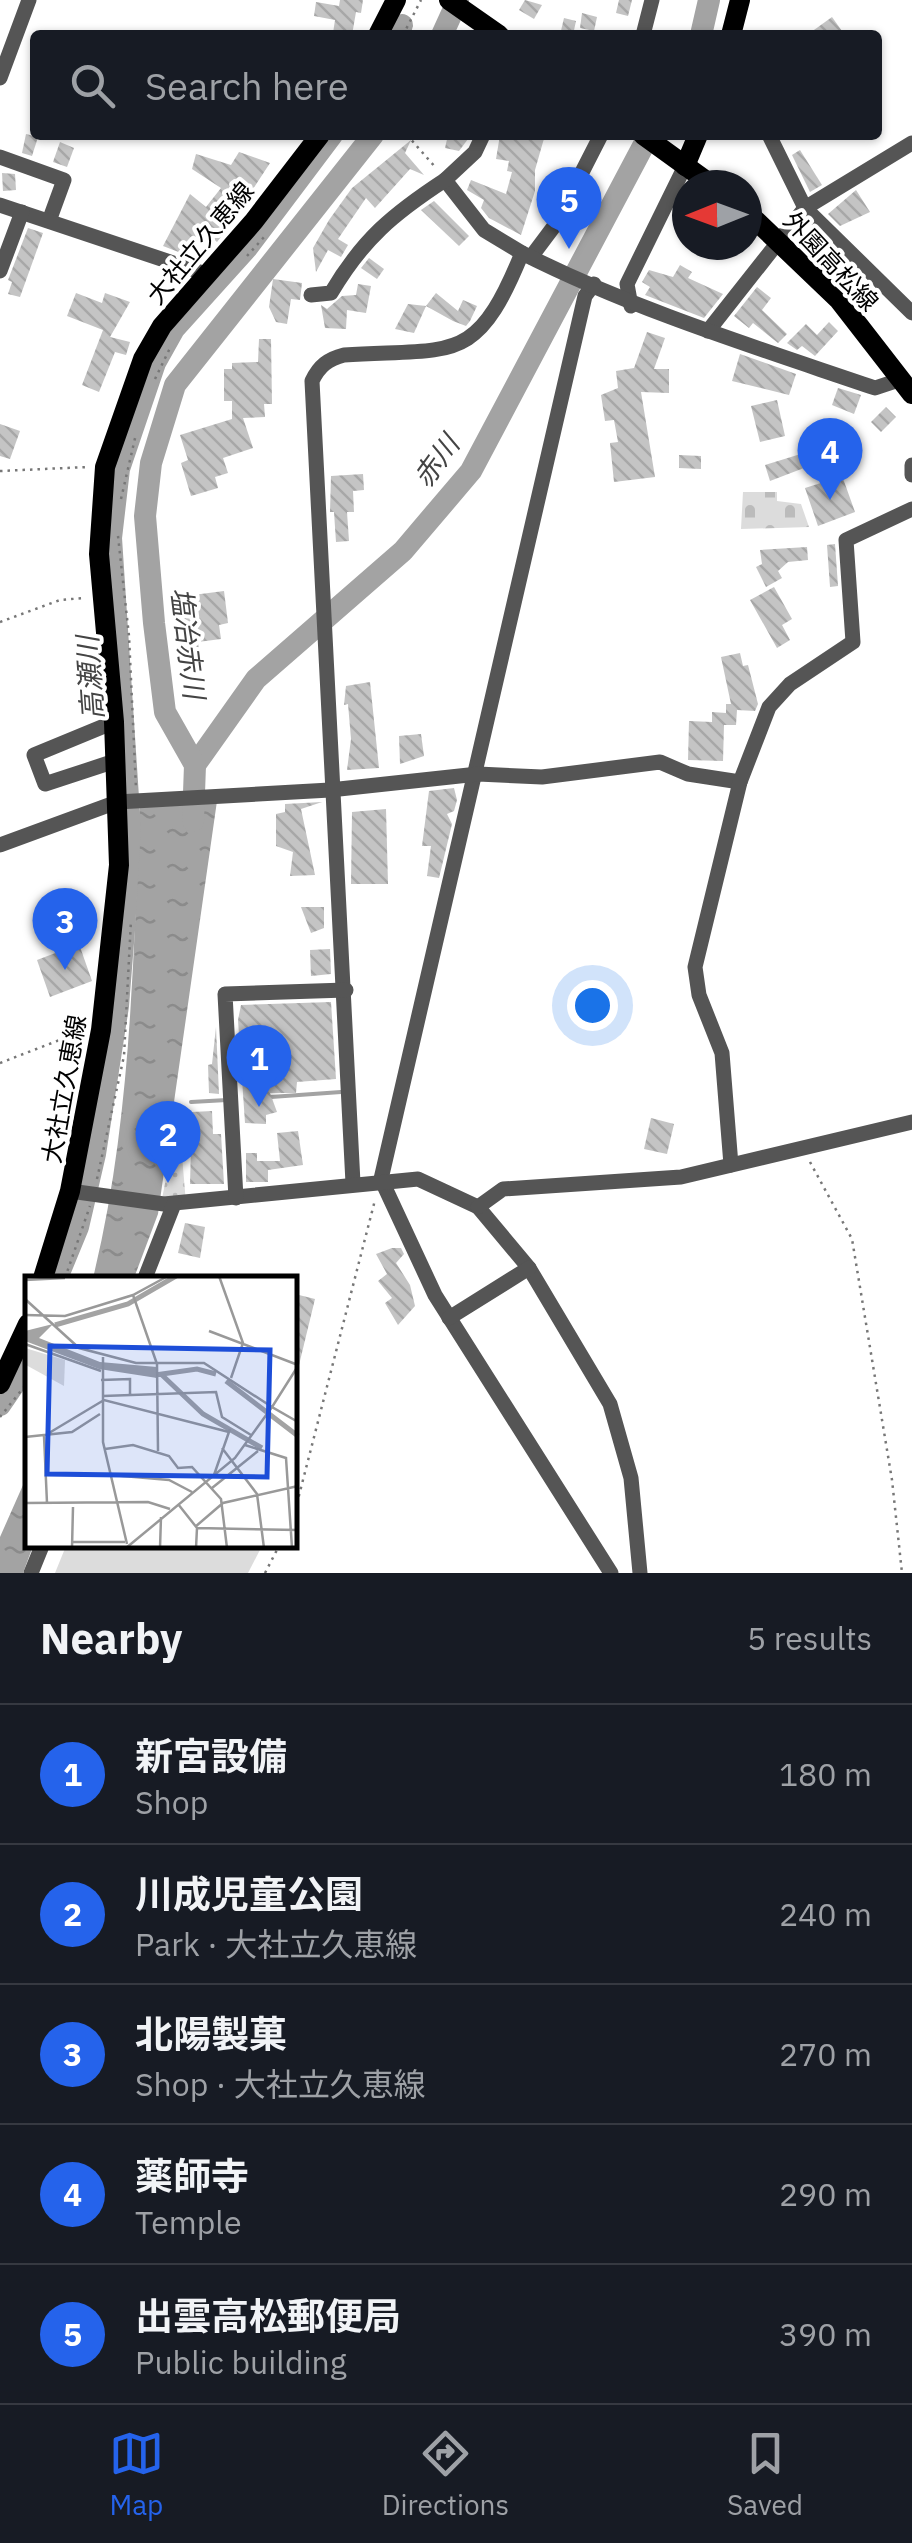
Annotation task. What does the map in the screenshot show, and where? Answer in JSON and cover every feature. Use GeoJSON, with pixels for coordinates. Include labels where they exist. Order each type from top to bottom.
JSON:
{"type":"FeatureCollection","features":[{"type":"Feature","properties":{"kind":"main road"},"geometry":{"type":"LineString","coordinates":[[381,30],[396,0]]}},
{"type":"Feature","properties":{"kind":"main road"},"geometry":{"type":"LineString","coordinates":[[732,30],[740,0]]}},
{"type":"Feature","properties":{"kind":"main road"},"geometry":{"type":"LineString","coordinates":[[456,5],[492,30]]}},
{"type":"Feature","properties":{"kind":"main road","name":"大社立久恵線"},"geometry":{"type":"LineString","coordinates":[[44,1276],[70,1191],[101,1030],[127,801],[115,762],[102,597],[100,500],[105,467],[143,360],[162,326],[254,221],[316,140]]}},
{"type":"Feature","properties":{"kind":"main road"},"geometry":{"type":"LineString","coordinates":[[650,140],[691,170]]}},
{"type":"Feature","properties":{"kind":"main road"},"geometry":{"type":"LineString","coordinates":[[678,161],[694,140]]}},
{"type":"Feature","properties":{"kind":"main road","name":"外園高松線"},"geometry":{"type":"LineString","coordinates":[[762,225],[839,300],[906,387]]}},
{"type":"Feature","properties":{"kind":"main road"},"geometry":{"type":"LineString","coordinates":[[0,1384],[13,1364],[25,1332]]}},
{"type":"Feature","properties":{"kind":"street"},"geometry":{"type":"LineString","coordinates":[[0,78],[29,0]]}},
{"type":"Feature","properties":{"kind":"street"},"geometry":{"type":"LineString","coordinates":[[644,30],[652,0]]}},
{"type":"Feature","properties":{"kind":"street"},"geometry":{"type":"LineString","coordinates":[[310,295],[331,293],[349,263],[391,215],[445,180],[475,152],[481,140]]}},
{"type":"Feature","properties":{"kind":"street"},"geometry":{"type":"LineString","coordinates":[[353,1183],[312,381],[331,358],[446,349],[485,329],[527,255],[555,226],[598,140]]}},
{"type":"Feature","properties":{"kind":"street"},"geometry":{"type":"LineString","coordinates":[[771,140],[805,208],[912,312]]}},
{"type":"Feature","properties":{"kind":"street"},"geometry":{"type":"LineString","coordinates":[[708,331],[805,208],[912,143]]}},
{"type":"Feature","properties":{"kind":"street"},"geometry":{"type":"LineString","coordinates":[[0,157],[64,180],[49,221]]}},
{"type":"Feature","properties":{"kind":"street"},"geometry":{"type":"LineString","coordinates":[[631,306],[626,284],[678,161]]}},
{"type":"Feature","properties":{"kind":"street"},"geometry":{"type":"LineString","coordinates":[[445,180],[484,230],[631,306],[875,388],[906,387]]}},
{"type":"Feature","properties":{"kind":"street"},"geometry":{"type":"LineString","coordinates":[[0,205],[206,274]]}},
{"type":"Feature","properties":{"kind":"street"},"geometry":{"type":"LineString","coordinates":[[0,271],[22,212]]}},
{"type":"Feature","properties":{"kind":"street"},"geometry":{"type":"LineString","coordinates":[[594,284],[585,296],[478,774],[381,1180],[449,1318],[610,1573]]}},
{"type":"Feature","properties":{"kind":"street"},"geometry":{"type":"LineString","coordinates":[[912,465],[912,474]]}},
{"type":"Feature","properties":{"kind":"street"},"geometry":{"type":"LineString","coordinates":[[730,1166],[722,1053],[699,995],[695,967],[740,782],[769,707],[790,684],[853,642],[846,540],[912,508]]}},
{"type":"Feature","properties":{"kind":"street"},"geometry":{"type":"LineString","coordinates":[[114,722],[34,755],[45,784],[115,762]]}},
{"type":"Feature","properties":{"kind":"street"},"geometry":{"type":"LineString","coordinates":[[0,844],[127,801],[330,790],[478,774],[542,778],[660,762],[688,774],[740,782]]}},
{"type":"Feature","properties":{"kind":"street"},"geometry":{"type":"LineString","coordinates":[[236,1198],[225,994],[346,990]]}},
{"type":"Feature","properties":{"kind":"street"},"geometry":{"type":"LineString","coordinates":[[478,1207],[503,1189],[560,1182],[637,1182],[730,1166],[912,1122],[912,1116]]}},
{"type":"Feature","properties":{"kind":"street"},"geometry":{"type":"LineString","coordinates":[[70,1191],[169,1204],[418,1179],[478,1207],[529,1268],[610,1404],[630,1478],[640,1573]]}},
{"type":"Feature","properties":{"kind":"street"},"geometry":{"type":"LineString","coordinates":[[146,1276],[169,1204]]}},
{"type":"Feature","properties":{"kind":"street"},"geometry":{"type":"LineString","coordinates":[[449,1318],[529,1268]]}},
{"type":"Feature","properties":{"kind":"street"},"geometry":{"type":"LineString","coordinates":[[31,1573],[41,1548]]}},
{"type":"Feature","properties":{"kind":"path"},"geometry":{"type":"LineString","coordinates":[[406,30],[421,0]]}},
{"type":"Feature","properties":{"kind":"path"},"geometry":{"type":"LineString","coordinates":[[412,140],[445,180]]}},
{"type":"Feature","properties":{"kind":"path"},"geometry":{"type":"LineString","coordinates":[[237,267],[262,240]]}},
{"type":"Feature","properties":{"kind":"path"},"geometry":{"type":"LineString","coordinates":[[152,384],[177,334]]}},
{"type":"Feature","properties":{"kind":"path"},"geometry":{"type":"LineString","coordinates":[[120,508],[124,470],[138,427]]}},
{"type":"Feature","properties":{"kind":"path"},"geometry":{"type":"LineString","coordinates":[[0,471],[105,467]]}},
{"type":"Feature","properties":{"kind":"path"},"geometry":{"type":"LineString","coordinates":[[117,527],[128,636],[127,801]]}},
{"type":"Feature","properties":{"kind":"path"},"geometry":{"type":"LineString","coordinates":[[0,622],[60,600],[102,597]]}},
{"type":"Feature","properties":{"kind":"path"},"geometry":{"type":"LineString","coordinates":[[66,1276],[97,1195],[124,1056],[131,916]]}},
{"type":"Feature","properties":{"kind":"path"},"geometry":{"type":"LineString","coordinates":[[0,1063],[86,1030],[101,1030]]}},
{"type":"Feature","properties":{"kind":"path"},"geometry":{"type":"LineString","coordinates":[[802,1148],[852,1239],[892,1480],[902,1573]]}},
{"type":"Feature","properties":{"kind":"path"},"geometry":{"type":"LineString","coordinates":[[298,1499],[381,1180]]}},
{"type":"Feature","properties":{"kind":"path"},"geometry":{"type":"LineString","coordinates":[[0,1417],[25,1386]]}},
{"type":"Feature","properties":{"kind":"path"},"geometry":{"type":"LineString","coordinates":[[265,1573],[278,1548]]}},
{"type":"Feature","properties":{"kind":"green space"},"geometry":{"type":"Polygon","coordinates":[[[743,492],[777,492],[777,501],[801,504],[809,527],[741,529],[743,492]]]}},
{"type":"Feature","properties":{"kind":"green space"},"geometry":{"type":"Polygon","coordinates":[[[171,1152],[182,1156],[186,1203],[162,1199],[171,1152]]]}},
{"type":"Feature","properties":{"kind":"green space"},"geometry":{"type":"Polygon","coordinates":[[[65,1548],[261,1548],[248,1573],[55,1573],[65,1548]]]}},
{"type":"Feature","properties":{"kind":"water"},"geometry":{"type":"Polygon","coordinates":[[[217,801],[158,1214],[135,1276],[93,1276],[123,1102],[140,805],[217,801]]]}},
{"type":"Feature","properties":{"kind":"water"},"geometry":{"type":"Polygon","coordinates":[[[25,1481],[25,1548],[32,1548],[23,1573],[0,1573],[0,1537],[25,1481]]]}},
{"type":"Feature","properties":{"kind":"building"},"geometry":{"type":"Polygon","coordinates":[[[340,0],[363,0],[353,30],[333,30],[335,20],[314,16],[316,2],[339,6],[340,0]]]}},
{"type":"Feature","properties":{"kind":"building"},"geometry":{"type":"Polygon","coordinates":[[[525,0],[542,5],[534,19],[519,10],[525,0]]]}},
{"type":"Feature","properties":{"kind":"building"},"geometry":{"type":"Polygon","coordinates":[[[619,0],[632,0],[628,16],[616,13],[619,0]]]}},
{"type":"Feature","properties":{"kind":"building"},"geometry":{"type":"Polygon","coordinates":[[[582,13],[597,17],[594,30],[580,28],[582,13]]]}},
{"type":"Feature","properties":{"kind":"building"},"geometry":{"type":"Polygon","coordinates":[[[832,17],[841,30],[814,30],[832,17]]]}},
{"type":"Feature","properties":{"kind":"building"},"geometry":{"type":"Polygon","coordinates":[[[564,18],[576,21],[574,30],[561,30],[564,18]]]}},
{"type":"Feature","properties":{"kind":"building"},"geometry":{"type":"Polygon","coordinates":[[[26,134],[30,140],[37,140],[32,156],[22,153],[26,134]]]}},
{"type":"Feature","properties":{"kind":"building"},"geometry":{"type":"Polygon","coordinates":[[[411,140],[405,153],[424,175],[410,169],[375,208],[366,198],[338,239],[348,245],[341,257],[328,250],[316,272],[313,248],[352,188],[411,140]]]}},
{"type":"Feature","properties":{"kind":"building"},"geometry":{"type":"Polygon","coordinates":[[[447,140],[467,140],[459,151],[445,148],[447,140]]]}},
{"type":"Feature","properties":{"kind":"building"},"geometry":{"type":"Polygon","coordinates":[[[499,140],[544,140],[535,170],[535,191],[521,235],[489,218],[481,208],[484,200],[467,190],[471,180],[506,194],[512,172],[507,171],[509,161],[496,159],[499,140]]]}},
{"type":"Feature","properties":{"kind":"building"},"geometry":{"type":"Polygon","coordinates":[[[60,142],[74,148],[67,167],[53,162],[60,142]]]}},
{"type":"Feature","properties":{"kind":"building"},"geometry":{"type":"Polygon","coordinates":[[[800,150],[822,185],[810,192],[792,155],[800,150]]]}},
{"type":"Feature","properties":{"kind":"building"},"geometry":{"type":"Polygon","coordinates":[[[239,152],[270,163],[244,203],[235,197],[217,217],[229,227],[217,242],[206,232],[201,238],[197,235],[189,256],[163,246],[190,194],[206,207],[221,188],[192,169],[196,154],[231,165],[239,152]]]}},
{"type":"Feature","properties":{"kind":"building"},"geometry":{"type":"Polygon","coordinates":[[[2,173],[15,174],[16,190],[3,191],[2,173]]]}},
{"type":"Feature","properties":{"kind":"building"},"geometry":{"type":"Polygon","coordinates":[[[856,190],[870,212],[840,226],[828,214],[856,190]]]}},
{"type":"Feature","properties":{"kind":"building"},"geometry":{"type":"Polygon","coordinates":[[[434,201],[469,236],[459,246],[421,210],[434,201]]]}},
{"type":"Feature","properties":{"kind":"building"},"geometry":{"type":"Polygon","coordinates":[[[28,228],[43,233],[20,297],[8,294],[12,282],[8,280],[28,228]]]}},
{"type":"Feature","properties":{"kind":"building"},"geometry":{"type":"Polygon","coordinates":[[[369,258],[384,269],[377,279],[361,268],[369,258]]]}},
{"type":"Feature","properties":{"kind":"building"},"geometry":{"type":"Polygon","coordinates":[[[680,265],[692,272],[688,278],[723,294],[704,318],[645,295],[650,287],[642,282],[649,270],[673,277],[680,265]]]}},
{"type":"Feature","properties":{"kind":"building"},"geometry":{"type":"Polygon","coordinates":[[[273,279],[302,283],[300,300],[291,299],[287,324],[276,322],[269,307],[273,279]]]}},
{"type":"Feature","properties":{"kind":"building"},"geometry":{"type":"Polygon","coordinates":[[[358,284],[371,286],[366,313],[347,310],[346,329],[325,328],[321,305],[327,309],[342,296],[356,295],[358,284]]]}},
{"type":"Feature","properties":{"kind":"building"},"geometry":{"type":"Polygon","coordinates":[[[757,287],[771,298],[762,310],[787,334],[778,343],[753,323],[749,328],[734,316],[757,287]]]}},
{"type":"Feature","properties":{"kind":"building"},"geometry":{"type":"Polygon","coordinates":[[[76,293],[102,303],[105,293],[130,302],[110,337],[130,342],[126,355],[115,352],[99,392],[82,385],[103,330],[67,316],[76,293]]]}},
{"type":"Feature","properties":{"kind":"building"},"geometry":{"type":"Polygon","coordinates":[[[436,293],[458,311],[463,300],[477,306],[466,326],[426,306],[436,293]]]}},
{"type":"Feature","properties":{"kind":"building"},"geometry":{"type":"Polygon","coordinates":[[[408,304],[426,306],[414,333],[395,329],[408,304]]]}},
{"type":"Feature","properties":{"kind":"building"},"geometry":{"type":"Polygon","coordinates":[[[829,322],[838,331],[815,356],[802,346],[797,350],[787,343],[806,324],[817,335],[829,322]]]}},
{"type":"Feature","properties":{"kind":"building"},"geometry":{"type":"Polygon","coordinates":[[[647,332],[665,338],[654,369],[669,369],[669,393],[641,392],[655,477],[614,482],[610,443],[618,442],[614,420],[605,421],[601,395],[618,388],[616,371],[634,368],[647,332]]]}},
{"type":"Feature","properties":{"kind":"building"},"geometry":{"type":"Polygon","coordinates":[[[259,339],[271,339],[272,404],[264,404],[265,417],[243,418],[253,448],[223,458],[228,473],[215,477],[218,488],[191,496],[181,463],[188,460],[180,435],[232,419],[232,401],[224,401],[224,369],[232,369],[232,363],[258,362],[259,339]]]}},
{"type":"Feature","properties":{"kind":"building"},"geometry":{"type":"Polygon","coordinates":[[[740,354],[796,374],[789,395],[732,381],[740,354]]]}},
{"type":"Feature","properties":{"kind":"building"},"geometry":{"type":"Polygon","coordinates":[[[838,388],[861,395],[854,414],[832,405],[838,388]]]}},
{"type":"Feature","properties":{"kind":"building"},"geometry":{"type":"Polygon","coordinates":[[[777,400],[785,436],[760,442],[751,406],[777,400]]]}},
{"type":"Feature","properties":{"kind":"building"},"geometry":{"type":"Polygon","coordinates":[[[886,407],[896,417],[881,432],[871,422],[886,407]]]}},
{"type":"Feature","properties":{"kind":"building"},"geometry":{"type":"Polygon","coordinates":[[[0,424],[20,431],[10,459],[0,456],[0,424]]]}},
{"type":"Feature","properties":{"kind":"building"},"geometry":{"type":"Polygon","coordinates":[[[833,444],[837,456],[847,446],[854,465],[840,470],[855,512],[818,526],[805,488],[824,482],[817,463],[770,481],[765,465],[833,444]]]}},
{"type":"Feature","properties":{"kind":"building"},"geometry":{"type":"Polygon","coordinates":[[[679,455],[701,456],[701,469],[679,468],[679,455]]]}},
{"type":"Feature","properties":{"kind":"building"},"geometry":{"type":"Polygon","coordinates":[[[363,474],[364,490],[353,491],[354,512],[347,512],[349,541],[336,542],[334,512],[330,512],[331,476],[363,474]]]}},
{"type":"Feature","properties":{"kind":"building"},"geometry":{"type":"Polygon","coordinates":[[[835,544],[838,586],[830,587],[827,545],[835,544]]]}},
{"type":"Feature","properties":{"kind":"building"},"geometry":{"type":"Polygon","coordinates":[[[807,547],[808,560],[788,562],[778,571],[782,578],[766,587],[756,567],[762,564],[760,550],[807,547]]]}},
{"type":"Feature","properties":{"kind":"building"},"geometry":{"type":"Polygon","coordinates":[[[774,587],[792,619],[782,625],[790,640],[777,648],[750,600],[774,587]]]}},
{"type":"Feature","properties":{"kind":"building"},"geometry":{"type":"Polygon","coordinates":[[[224,591],[228,623],[219,625],[221,639],[198,642],[199,649],[184,651],[178,606],[194,604],[193,595],[224,591]]]}},
{"type":"Feature","properties":{"kind":"building"},"geometry":{"type":"Polygon","coordinates":[[[740,653],[743,666],[748,665],[758,704],[755,711],[737,710],[736,725],[724,725],[723,761],[688,760],[689,721],[712,722],[712,712],[726,713],[726,704],[731,704],[721,657],[740,653]]]}},
{"type":"Feature","properties":{"kind":"building"},"geometry":{"type":"Polygon","coordinates":[[[370,682],[379,768],[347,770],[351,739],[348,704],[344,705],[346,686],[370,682]]]}},
{"type":"Feature","properties":{"kind":"building"},"geometry":{"type":"Polygon","coordinates":[[[421,734],[424,756],[400,764],[399,736],[421,734]]]}},
{"type":"Feature","properties":{"kind":"building"},"geometry":{"type":"Polygon","coordinates":[[[454,788],[457,800],[454,811],[447,814],[452,824],[439,878],[427,876],[431,846],[422,846],[429,791],[454,788]]]}},
{"type":"Feature","properties":{"kind":"building"},"geometry":{"type":"Polygon","coordinates":[[[322,802],[301,809],[315,875],[290,876],[293,852],[276,846],[276,814],[285,812],[285,804],[322,802]]]}},
{"type":"Feature","properties":{"kind":"building"},"geometry":{"type":"Polygon","coordinates":[[[386,809],[388,884],[351,884],[352,812],[386,809]]]}},
{"type":"Feature","properties":{"kind":"building"},"geometry":{"type":"Polygon","coordinates":[[[301,907],[324,907],[324,928],[311,933],[301,907]]]}},
{"type":"Feature","properties":{"kind":"building"},"geometry":{"type":"Polygon","coordinates":[[[79,944],[92,981],[50,997],[37,960],[79,944]]]}},
{"type":"Feature","properties":{"kind":"building"},"geometry":{"type":"Polygon","coordinates":[[[330,949],[331,974],[311,976],[310,950],[330,949]]]}},
{"type":"Feature","properties":{"kind":"building"},"geometry":{"type":"Polygon","coordinates":[[[331,1002],[336,1079],[297,1082],[296,1093],[270,1093],[277,1112],[266,1115],[266,1124],[245,1123],[238,1020],[241,1005],[331,1002]]]}},
{"type":"Feature","properties":{"kind":"building"},"geometry":{"type":"Polygon","coordinates":[[[216,1027],[219,1094],[209,1093],[208,1065],[212,1064],[216,1027]]]}},
{"type":"Feature","properties":{"kind":"building"},"geometry":{"type":"Polygon","coordinates":[[[212,1111],[213,1134],[221,1134],[224,1184],[190,1184],[192,1112],[212,1111]]]}},
{"type":"Feature","properties":{"kind":"building"},"geometry":{"type":"Polygon","coordinates":[[[651,1118],[674,1124],[667,1154],[644,1149],[651,1118]]]}},
{"type":"Feature","properties":{"kind":"building"},"geometry":{"type":"Polygon","coordinates":[[[298,1131],[303,1165],[268,1170],[268,1182],[246,1182],[246,1153],[257,1153],[257,1161],[280,1161],[277,1133],[298,1131]]]}},
{"type":"Feature","properties":{"kind":"building"},"geometry":{"type":"Polygon","coordinates":[[[185,1223],[205,1227],[200,1258],[178,1253],[185,1223]]]}},
{"type":"Feature","properties":{"kind":"building"},"geometry":{"type":"Polygon","coordinates":[[[401,1248],[404,1254],[396,1263],[410,1285],[415,1306],[398,1325],[385,1303],[392,1298],[378,1281],[387,1274],[376,1254],[401,1248]]]}},
{"type":"Feature","properties":{"kind":"building"},"geometry":{"type":"Polygon","coordinates":[[[298,1295],[315,1299],[298,1365],[298,1295]]]}},
{"type":"Feature","properties":{"kind":"waterway","name":"塩冶赤川"},"geometry":{"type":"LineString","coordinates":[[444,30],[458,0]]}},
{"type":"Feature","properties":{"kind":"waterway","name":"赤川"},"geometry":{"type":"LineString","coordinates":[[702,30],[709,0]]}},
{"type":"Feature","properties":{"kind":"waterway","name":"高瀬川"},"geometry":{"type":"LineString","coordinates":[[400,30],[402,25]]}},
{"type":"Feature","properties":{"kind":"waterway","name":"高瀬川"},"geometry":{"type":"LineString","coordinates":[[58,1276],[78,1227],[95,1154],[118,1006],[124,930],[130,828],[111,538],[119,469],[155,363],[174,329],[247,248],[328,140]]}},
{"type":"Feature","properties":{"kind":"waterway","name":"塩冶赤川"},"geometry":{"type":"LineString","coordinates":[[193,821],[195,765],[165,712],[154,623],[145,516],[151,463],[175,385],[369,140]]}},
{"type":"Feature","properties":{"kind":"waterway","name":"赤川"},"geometry":{"type":"LineString","coordinates":[[195,765],[256,679],[403,551],[471,471],[646,140]]}},
{"type":"Feature","properties":{"kind":"waterway"},"geometry":{"type":"LineString","coordinates":[[271,1097],[341,1092]]}},
{"type":"Feature","properties":{"kind":"waterway"},"geometry":{"type":"LineString","coordinates":[[191,1102],[227,1100]]}},
{"type":"Feature","properties":{"kind":"waterway","name":"高瀬川"},"geometry":{"type":"LineString","coordinates":[[0,1405],[25,1368]]}},
{"type":"Feature","properties":{"kind":"place","name":"出雲高松郵便局"},"geometry":{"type":"Point","coordinates":[569,249]}},
{"type":"Feature","properties":{"kind":"place","name":"薬師寺"},"geometry":{"type":"Point","coordinates":[830,500]}},
{"type":"Feature","properties":{"kind":"place","name":"北陽製菓"},"geometry":{"type":"Point","coordinates":[65,970]}},
{"type":"Feature","properties":{"kind":"place","name":"新宮設備"},"geometry":{"type":"Point","coordinates":[259,1107]}},
{"type":"Feature","properties":{"kind":"place","name":"川成児童公園"},"geometry":{"type":"Point","coordinates":[168,1183]}}]}
